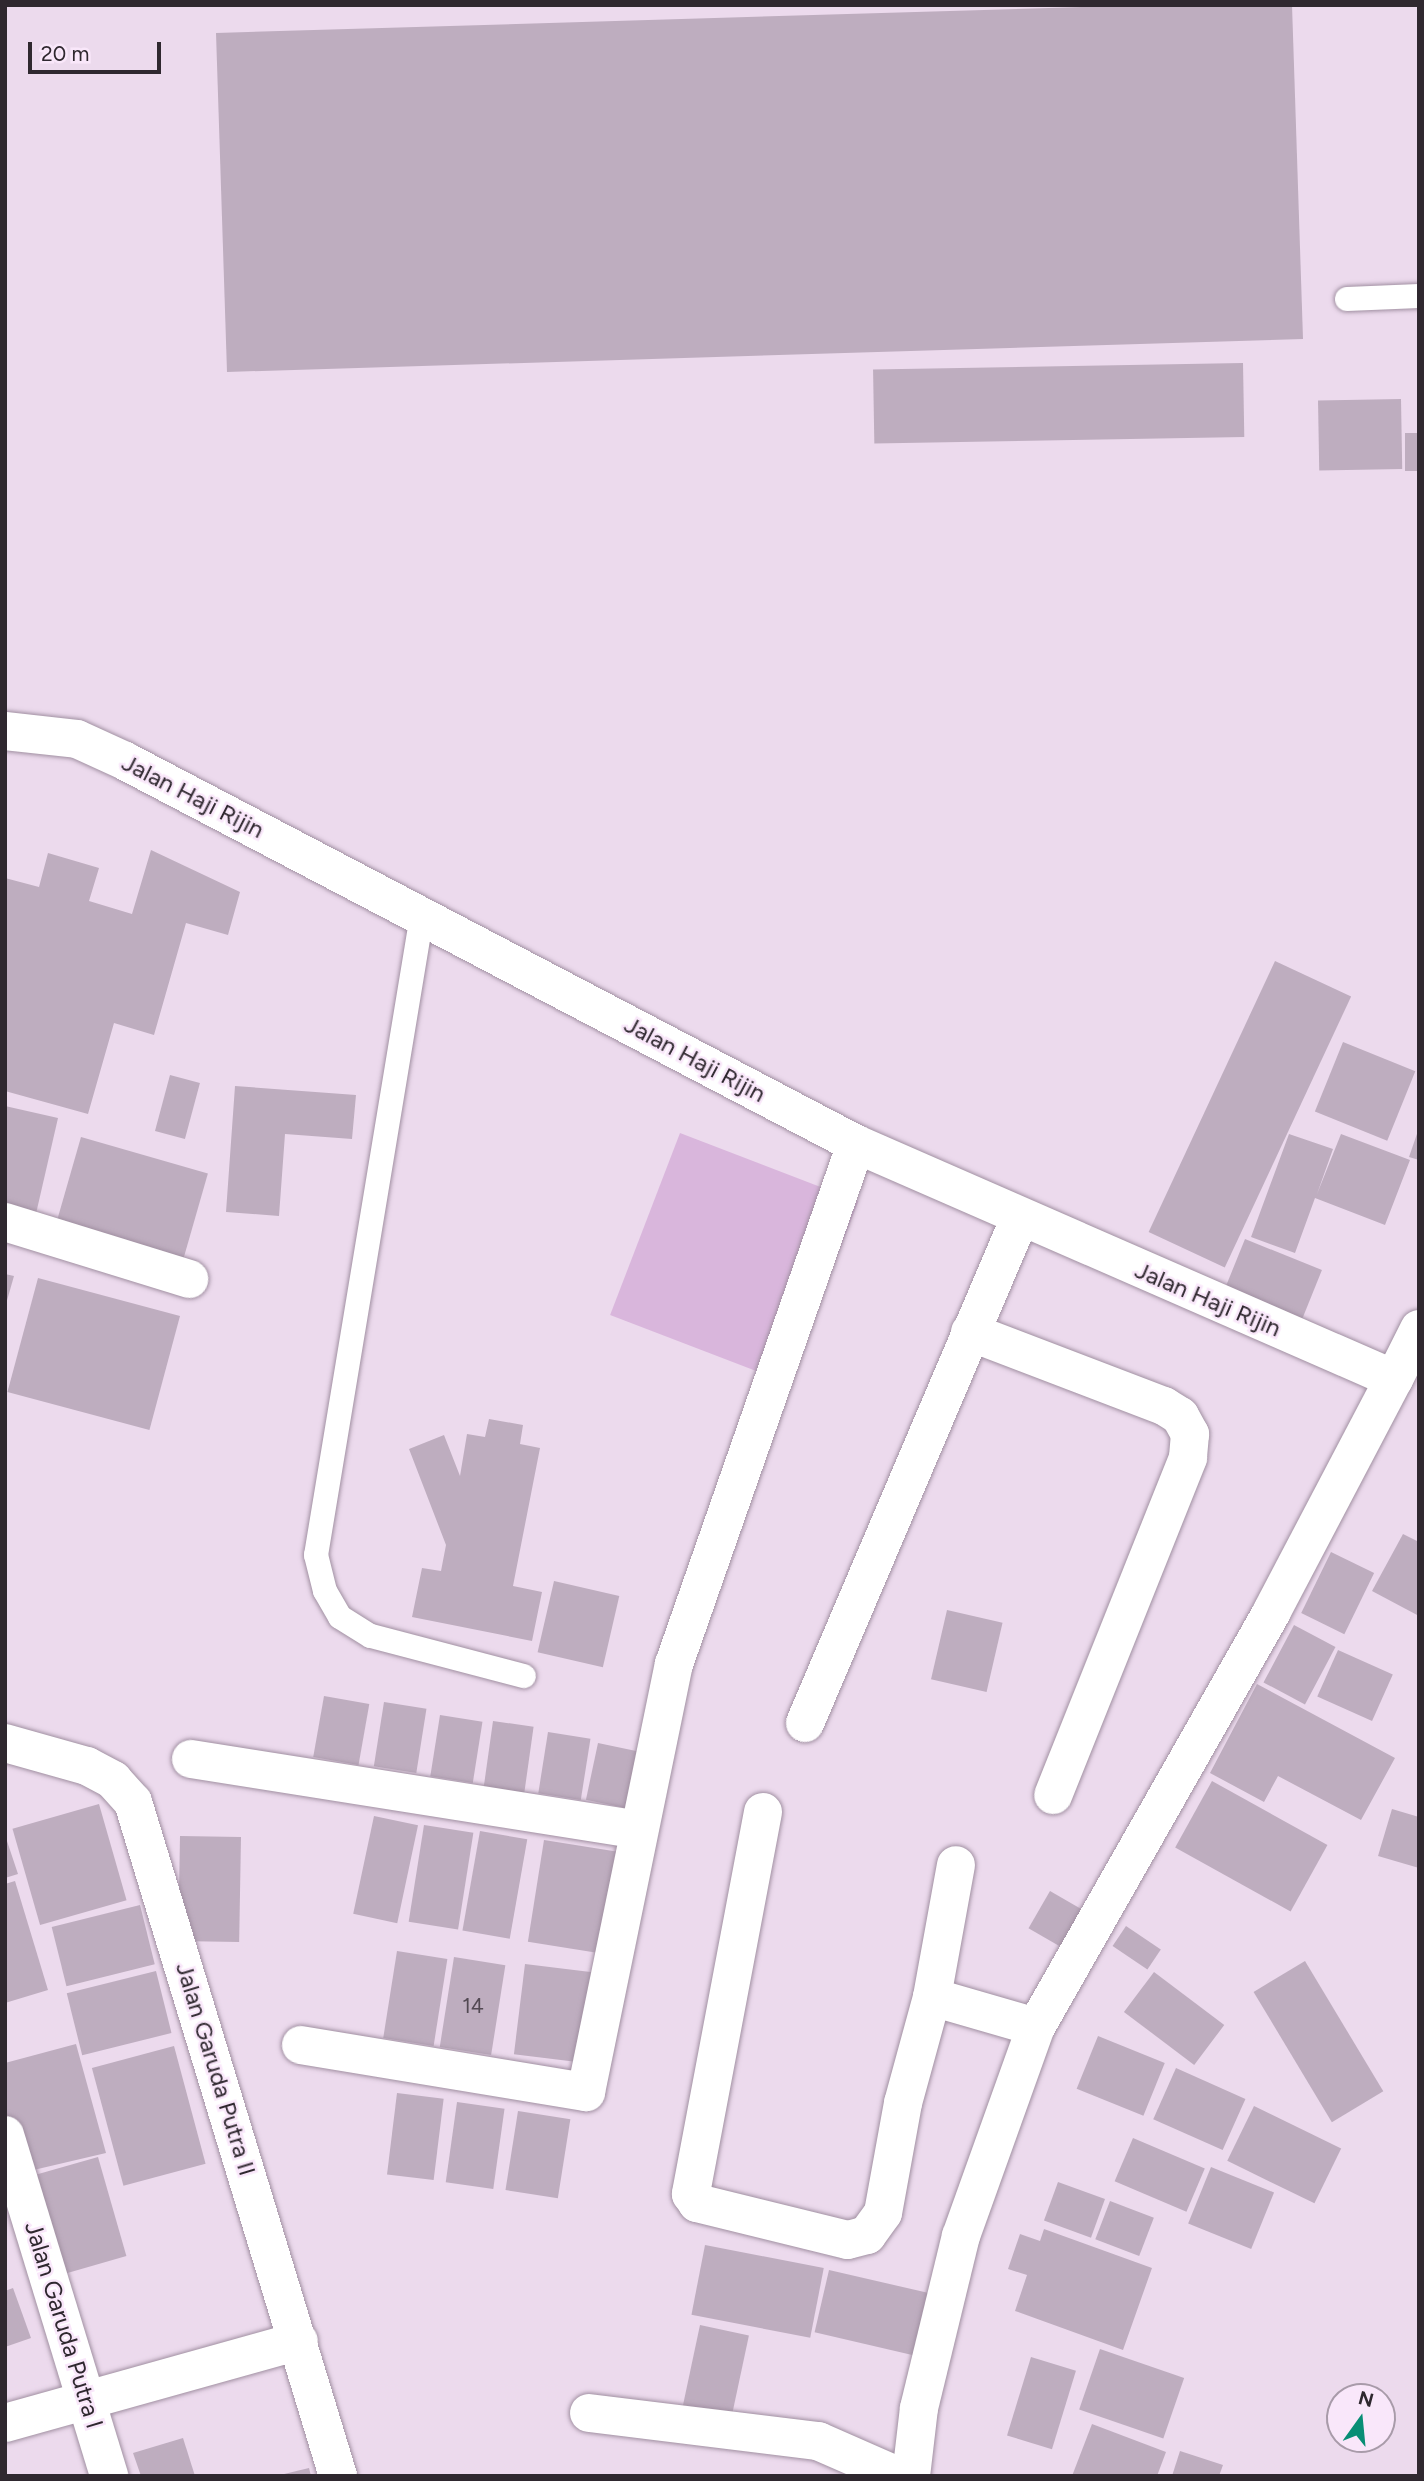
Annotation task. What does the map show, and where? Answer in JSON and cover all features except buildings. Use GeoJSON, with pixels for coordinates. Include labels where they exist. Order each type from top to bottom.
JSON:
{"type":"FeatureCollection","features":[{"type":"Feature","properties":{"kind":"street","name":"Jalan Haji Rijin"},"geometry":{"type":"LineString","coordinates":[[5,731],[77,738],[422,915],[856,1144],[1019,1220],[1394,1379]]}},
{"type":"Feature","properties":{"kind":"street"},"geometry":{"type":"LineString","coordinates":[[302,2045],[586,2092],[674,1664],[856,1144]]}},
{"type":"Feature","properties":{"kind":"street"},"geometry":{"type":"LineString","coordinates":[[805,1723],[1019,1220]]}},
{"type":"Feature","properties":{"kind":"street"},"geometry":{"type":"LineString","coordinates":[[5,1222],[190,1279]]}},
{"type":"Feature","properties":{"kind":"street"},"geometry":{"type":"LineString","coordinates":[[911,2476],[919,2408],[961,2236],[1036,2027],[1272,1611],[1419,1328]]}},
{"type":"Feature","properties":{"kind":"street"},"geometry":{"type":"LineString","coordinates":[[970,1332],[1164,1406],[1180,1416],[1190,1434],[1188,1458],[1053,1795]]}},
{"type":"Feature","properties":{"kind":"street","name":"Jalan Garuda Putra II"},"geometry":{"type":"LineString","coordinates":[[5,1744],[87,1766],[113,1780],[133,1802],[338,2476]]}},
{"type":"Feature","properties":{"kind":"street"},"geometry":{"type":"LineString","coordinates":[[191,1759],[638,1830]]}},
{"type":"Feature","properties":{"kind":"street"},"geometry":{"type":"LineString","coordinates":[[763,1812],[691,2194],[697,2203],[848,2240],[867,2235],[883,2213],[903,2103],[932,1997],[956,1865]]}},
{"type":"Feature","properties":{"kind":"street"},"geometry":{"type":"LineString","coordinates":[[932,1997],[1036,2027]]}},
{"type":"Feature","properties":{"kind":"street","name":"Jalan Garuda Putra I"},"geometry":{"type":"LineString","coordinates":[[5,2135],[109,2476]]}},
{"type":"Feature","properties":{"kind":"street"},"geometry":{"type":"LineString","coordinates":[[5,2423],[299,2341]]}},
{"type":"Feature","properties":{"kind":"street"},"geometry":{"type":"LineString","coordinates":[[589,2413],[818,2441],[898,2476]]}},
{"type":"Feature","properties":{"kind":"lane"},"geometry":{"type":"LineString","coordinates":[[1348,299],[1419,296]]}},
{"type":"Feature","properties":{"kind":"lane"},"geometry":{"type":"LineString","coordinates":[[422,915],[316,1555],[325,1591],[340,1617],[371,1636],[524,1676]]}},
{"type":"Feature","properties":{"kind":"shaded area"},"geometry":{"type":"Polygon","coordinates":[[[680,1133],[858,1201],[788,1383],[610,1315],[680,1133]]]}}]}
